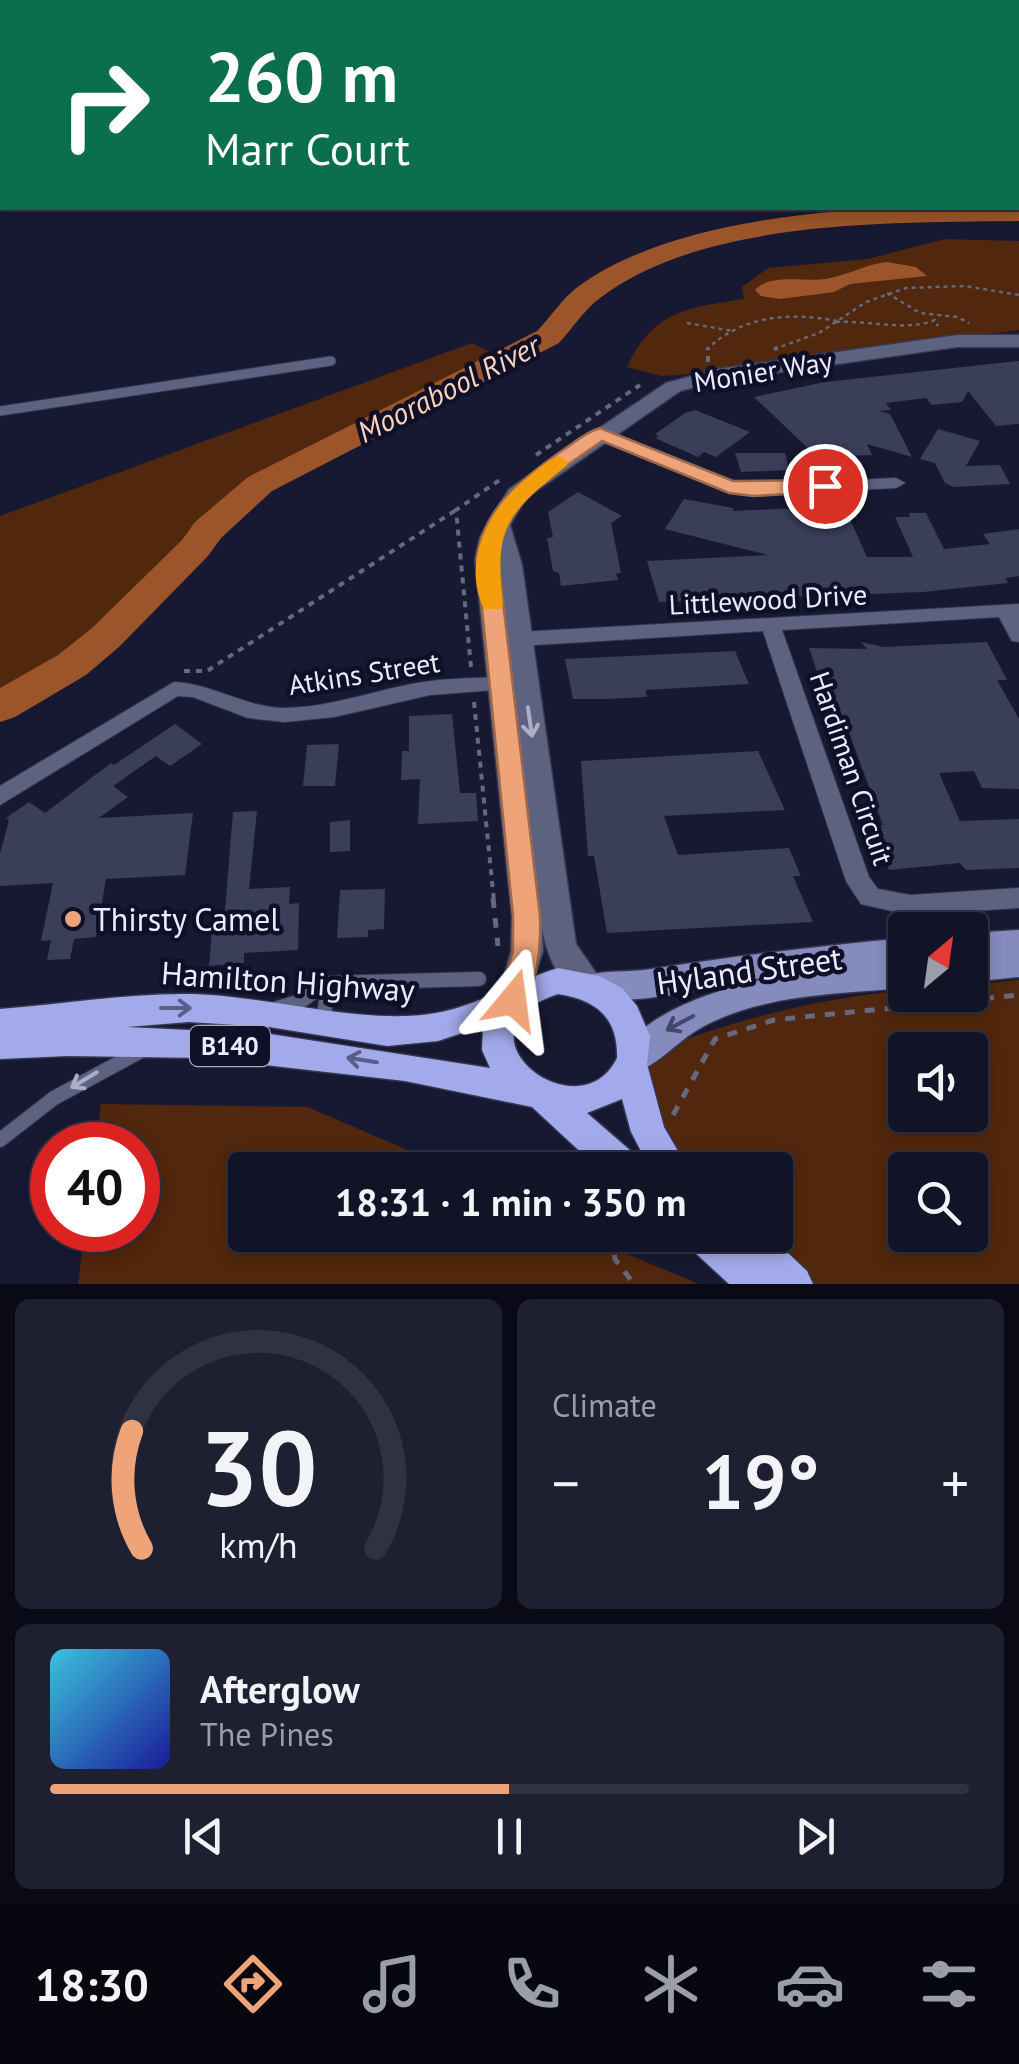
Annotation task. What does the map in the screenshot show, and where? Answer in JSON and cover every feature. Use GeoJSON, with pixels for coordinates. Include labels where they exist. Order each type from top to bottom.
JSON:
{"type":"FeatureCollection","features":[{"type":"Feature","properties":{"kind":"main road"},"geometry":{"type":"LineString","coordinates":[[988,945],[1019,943]]}},
{"type":"Feature","properties":{"kind":"main road","name":"Hyland Street"},"geometry":{"type":"LineString","coordinates":[[590,984],[656,983],[774,963],[888,953]]}},
{"type":"Feature","properties":{"kind":"main road"},"geometry":{"type":"LineString","coordinates":[[988,967],[1019,964]]}},
{"type":"Feature","properties":{"kind":"main road","name":"Hyland Street"},"geometry":{"type":"LineString","coordinates":[[632,1063],[668,1030],[737,998],[804,985],[888,977]]}},
{"type":"Feature","properties":{"kind":"main road","name":"B140"},"geometry":{"type":"LineString","coordinates":[[511,1002],[541,984],[590,984]]}},
{"type":"Feature","properties":{"kind":"main road"},"geometry":{"type":"LineString","coordinates":[[590,984],[612,998],[628,1016],[636,1038],[632,1063],[661,1152]]}},
{"type":"Feature","properties":{"kind":"main road"},"geometry":{"type":"LineString","coordinates":[[511,1002],[497,1030],[498,1055],[516,1080],[540,1094],[606,1152]]}},
{"type":"Feature","properties":{"kind":"main road","name":"Hamilton Highway"},"geometry":{"type":"LineString","coordinates":[[0,1045],[98,1026],[156,1008],[252,1012],[401,1031],[438,1026],[511,1002]]}},
{"type":"Feature","properties":{"kind":"main road","name":"Hamilton Highway"},"geometry":{"type":"LineString","coordinates":[[0,1022],[98,1026],[173,1042],[359,1060],[540,1094]]}},
{"type":"Feature","properties":{"kind":"main road","name":"B140"},"geometry":{"type":"LineString","coordinates":[[540,1094],[571,1100],[591,1097],[614,1084],[632,1063]]}},
{"type":"Feature","properties":{"kind":"main road"},"geometry":{"type":"LineString","coordinates":[[722,1252],[758,1284]]}},
{"type":"Feature","properties":{"kind":"main road"},"geometry":{"type":"LineString","coordinates":[[760,1252],[794,1284]]}},
{"type":"Feature","properties":{"kind":"street","name":"Monier Way"},"geometry":{"type":"LineString","coordinates":[[511,1002],[528,934],[499,684],[508,640],[508,554],[498,524],[507,506],[524,488],[651,399],[694,380],[958,341],[1019,337]]}},
{"type":"Feature","properties":{"kind":"street"},"geometry":{"type":"LineString","coordinates":[[600,434],[729,487],[753,490],[896,482]]}},
{"type":"Feature","properties":{"kind":"street"},"geometry":{"type":"LineString","coordinates":[[1012,612],[1019,636]]}},
{"type":"Feature","properties":{"kind":"street","name":"Littlewood Drive"},"geometry":{"type":"LineString","coordinates":[[508,640],[1012,612]]}},
{"type":"Feature","properties":{"kind":"street","name":"Hardiman Circuit"},"geometry":{"type":"LineString","coordinates":[[772,626],[858,881],[870,897],[910,906],[1019,898]]}},
{"type":"Feature","properties":{"kind":"street"},"geometry":{"type":"LineString","coordinates":[[0,797],[179,681]]}},
{"type":"Feature","properties":{"kind":"street","name":"Atkins Street"},"geometry":{"type":"LineString","coordinates":[[179,681],[248,711],[295,715],[430,688],[499,684]]}},
{"type":"Feature","properties":{"kind":"street","name":"Monier Way"},"geometry":{"type":"LineString","coordinates":[[499,684],[560,944],[567,961],[590,984]]}},
{"type":"Feature","properties":{"kind":"lane"},"geometry":{"type":"LineString","coordinates":[[0,411],[331,361]]}},
{"type":"Feature","properties":{"kind":"lane"},"geometry":{"type":"LineString","coordinates":[[252,1012],[294,1004],[326,982],[479,979]]}},
{"type":"Feature","properties":{"kind":"lane"},"geometry":{"type":"LineString","coordinates":[[323,1022],[326,996],[346,982]]}},
{"type":"Feature","properties":{"kind":"lane"},"geometry":{"type":"LineString","coordinates":[[0,1140],[35,1111],[96,1073],[136,1053],[173,1042]]}},
{"type":"Feature","properties":{"kind":"path"},"geometry":{"type":"LineString","coordinates":[[887,293],[920,313],[957,318],[979,331]]}},
{"type":"Feature","properties":{"kind":"path"},"geometry":{"type":"LineString","coordinates":[[711,366],[706,350],[733,331],[776,316],[926,326]]}},
{"type":"Feature","properties":{"kind":"path"},"geometry":{"type":"LineString","coordinates":[[687,323],[733,331]]}},
{"type":"Feature","properties":{"kind":"path"},"geometry":{"type":"LineString","coordinates":[[179,681],[207,671],[456,510]]}},
{"type":"Feature","properties":{"kind":"path"},"geometry":{"type":"LineString","coordinates":[[462,566],[499,684],[499,948]]}},
{"type":"Feature","properties":{"kind":"path"},"geometry":{"type":"LineString","coordinates":[[666,1152],[715,1039],[774,1020],[1019,995]]}},
{"type":"Feature","properties":{"kind":"path"},"geometry":{"type":"LineString","coordinates":[[614,1252],[615,1260],[634,1284]]}},
{"type":"Feature","properties":{"kind":"shaded area"},"geometry":{"type":"Polygon","coordinates":[[[945,239],[1019,241],[1019,330],[678,375],[661,376],[627,367],[637,348],[661,323],[689,309],[744,299],[742,287],[768,268],[868,259],[945,239]]]}},
{"type":"Feature","properties":{"kind":"shaded area"},"geometry":{"type":"Polygon","coordinates":[[[887,262],[916,267],[927,276],[850,284],[834,292],[780,299],[761,296],[755,290],[769,282],[825,279],[887,262]]]}},
{"type":"Feature","properties":{"kind":"shaded area"},"geometry":{"type":"Polygon","coordinates":[[[472,343],[505,360],[260,484],[229,509],[175,586],[0,698],[0,516],[472,343]]]}},
{"type":"Feature","properties":{"kind":"shaded area"},"geometry":{"type":"Polygon","coordinates":[[[1019,980],[1019,1284],[794,1284],[760,1252],[793,1252],[793,1152],[665,1152],[633,1061],[732,1024],[888,992],[888,1012],[988,1012],[988,983],[1019,980]]]}},
{"type":"Feature","properties":{"kind":"shaded area"},"geometry":{"type":"Polygon","coordinates":[[[101,1104],[308,1107],[412,1152],[228,1152],[228,1252],[623,1252],[699,1284],[78,1284],[82,1252],[160,1252],[160,1122],[99,1122],[101,1104]]]}},
{"type":"Feature","properties":{"kind":"building"},"geometry":{"type":"Polygon","coordinates":[[[1019,361],[1019,424],[996,426],[968,391],[962,402],[932,405],[926,398],[886,403],[891,410],[879,411],[890,414],[912,457],[867,444],[872,455],[817,457],[754,397],[825,382],[1019,361]]]}},
{"type":"Feature","properties":{"kind":"building"},"geometry":{"type":"Polygon","coordinates":[[[695,410],[750,432],[716,457],[704,452],[698,457],[655,438],[659,436],[655,434],[685,413],[695,410]]]}},
{"type":"Feature","properties":{"kind":"building"},"geometry":{"type":"Polygon","coordinates":[[[938,429],[980,441],[966,466],[1000,465],[1010,484],[953,487],[945,483],[935,463],[920,459],[938,429]]]}},
{"type":"Feature","properties":{"kind":"building"},"geometry":{"type":"Polygon","coordinates":[[[735,453],[785,453],[789,470],[741,472],[735,453]]]}},
{"type":"Feature","properties":{"kind":"building"},"geometry":{"type":"Polygon","coordinates":[[[578,492],[622,516],[611,523],[621,573],[616,574],[618,580],[561,586],[559,573],[553,571],[547,538],[553,537],[548,512],[578,492]]]}},
{"type":"Feature","properties":{"kind":"building"},"geometry":{"type":"Polygon","coordinates":[[[684,499],[733,511],[844,506],[867,557],[913,557],[895,517],[910,517],[909,513],[926,513],[944,549],[990,544],[983,534],[1019,529],[1019,576],[1005,578],[1008,583],[923,592],[659,602],[647,561],[768,555],[665,529],[684,499]]]}},
{"type":"Feature","properties":{"kind":"building"},"geometry":{"type":"Polygon","coordinates":[[[861,642],[884,647],[987,642],[1007,680],[997,680],[1019,719],[1019,789],[982,788],[974,771],[939,773],[960,821],[1019,819],[1019,868],[966,870],[960,863],[889,870],[875,825],[883,825],[844,719],[831,694],[825,695],[809,648],[867,649],[861,642]]]}},
{"type":"Feature","properties":{"kind":"building"},"geometry":{"type":"Polygon","coordinates":[[[735,651],[749,684],[646,690],[647,697],[606,699],[573,699],[565,659],[735,651]]]}},
{"type":"Feature","properties":{"kind":"building"},"geometry":{"type":"Polygon","coordinates":[[[452,714],[460,793],[476,793],[478,821],[418,824],[420,779],[401,780],[402,751],[409,751],[409,716],[452,714]]]}},
{"type":"Feature","properties":{"kind":"building"},"geometry":{"type":"Polygon","coordinates":[[[175,724],[202,744],[170,766],[156,756],[113,786],[128,797],[99,818],[193,813],[185,875],[106,879],[96,937],[74,939],[70,959],[47,960],[51,940],[41,941],[53,883],[0,886],[0,854],[9,820],[6,818],[29,802],[45,813],[111,763],[114,765],[175,724]]]}},
{"type":"Feature","properties":{"kind":"building"},"geometry":{"type":"Polygon","coordinates":[[[339,744],[335,786],[303,786],[307,745],[339,744]]]}},
{"type":"Feature","properties":{"kind":"building"},"geometry":{"type":"Polygon","coordinates":[[[758,751],[785,810],[664,816],[678,855],[789,848],[801,876],[793,876],[813,922],[607,933],[594,856],[588,856],[581,761],[758,751]]]}},
{"type":"Feature","properties":{"kind":"building"},"geometry":{"type":"Polygon","coordinates":[[[257,811],[249,889],[290,887],[289,904],[299,903],[298,950],[244,953],[244,963],[209,966],[212,929],[217,929],[218,910],[225,910],[233,812],[257,811]]]}},
{"type":"Feature","properties":{"kind":"building"},"geometry":{"type":"Polygon","coordinates":[[[350,820],[350,851],[330,852],[330,822],[350,820]]]}},
{"type":"Feature","properties":{"kind":"building"},"geometry":{"type":"Polygon","coordinates":[[[385,889],[384,929],[368,930],[368,937],[337,938],[340,890],[385,889]]]}},
{"type":"Feature","properties":{"kind":"waterway","name":"Moorabool River"},"geometry":{"type":"LineString","coordinates":[[0,707],[72,665],[106,637],[195,548],[208,530],[260,484],[548,337],[577,302],[615,276],[701,243],[790,224],[881,216],[1019,213]]}},
{"type":"Feature","properties":{"kind":"slow traffic"},"geometry":{"type":"LineString","coordinates":[[492,604],[487,559],[491,537],[511,500],[559,462]]}},
{"type":"Feature","properties":{"kind":"place","name":"Thirsty Camel"},"geometry":{"type":"Point","coordinates":[73,919]}},
{"type":"Feature","properties":{"kind":"route"},"geometry":{"type":"LineString","coordinates":[[513,1000],[528,934],[487,559],[489,542],[507,506],[533,481],[600,434],[729,487],[753,490],[825,486]]}}]}
